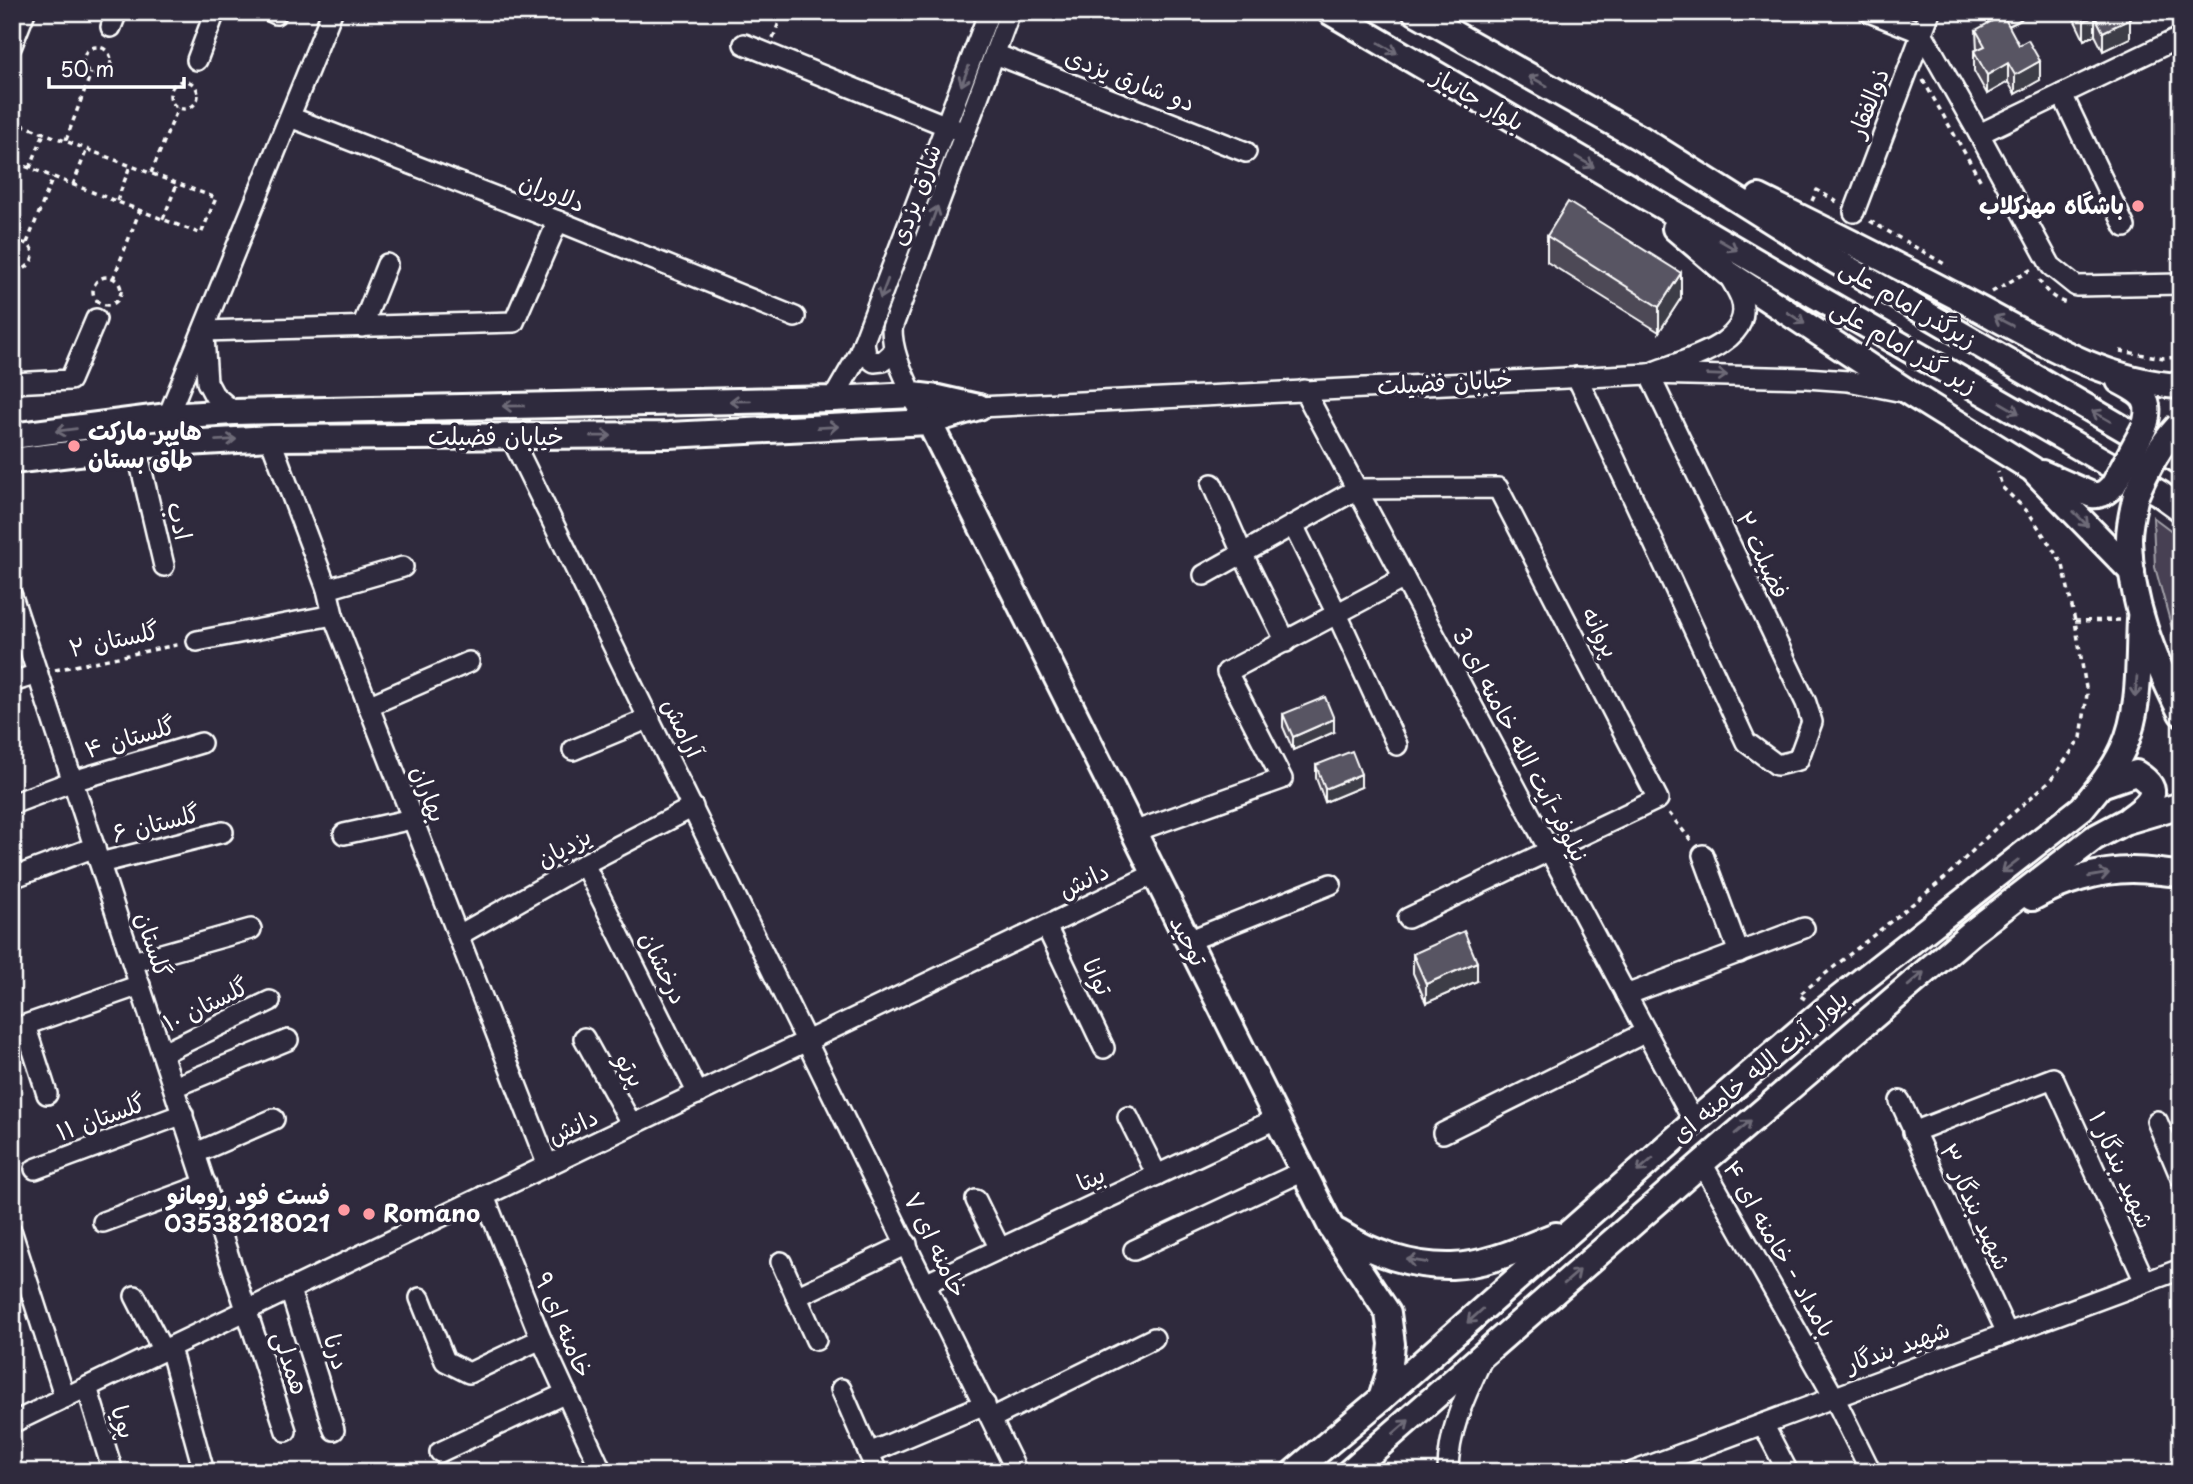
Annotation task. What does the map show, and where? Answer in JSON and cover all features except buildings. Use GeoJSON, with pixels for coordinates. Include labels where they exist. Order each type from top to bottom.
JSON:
{"type":"FeatureCollection","features":[{"type":"Feature","properties":{"kind":"main road","name":"بلوار جانباز"},"geometry":{"type":"LineString","coordinates":[[1330,12],[1627,186]]}},
{"type":"Feature","properties":{"kind":"main road","name":"بلوار جانباز"},"geometry":{"type":"LineString","coordinates":[[1415,12],[1640,138]]}},
{"type":"Feature","properties":{"kind":"main road"},"geometry":{"type":"LineString","coordinates":[[1640,138],[2141,393],[2147,405],[2148,417],[2125,490],[2132,572],[2140,619],[2159,669],[2181,713]]}},
{"type":"Feature","properties":{"kind":"main road","name":"زیرگذر امام علی"},"geometry":{"type":"LineString","coordinates":[[1640,138],[1832,259],[2181,463]]}},
{"type":"Feature","properties":{"kind":"main road"},"geometry":{"type":"LineString","coordinates":[[1627,186],[1728,273],[1911,394],[2032,469],[2092,495],[2125,490],[2180,425]]}},
{"type":"Feature","properties":{"kind":"main road","name":"زیر گذر امام علی"},"geometry":{"type":"LineString","coordinates":[[1627,186],[2159,493],[2181,509]]}},
{"type":"Feature","properties":{"kind":"main road"},"geometry":{"type":"LineString","coordinates":[[2077,360],[2138,380],[2181,386]]}},
{"type":"Feature","properties":{"kind":"main road","name":"خیابان فضیلت"},"geometry":{"type":"LineString","coordinates":[[12,436],[168,416],[234,412],[913,395],[979,407]]}},
{"type":"Feature","properties":{"kind":"main road","name":"توحید"},"geometry":{"type":"LineString","coordinates":[[913,395],[929,422],[1331,1227],[1388,1313],[1392,1345],[1389,1373],[1381,1399]]}},
{"type":"Feature","properties":{"kind":"main road","name":"خیابان فضیلت"},"geometry":{"type":"LineString","coordinates":[[12,461],[136,446],[270,438],[669,435],[929,422],[979,407]]}},
{"type":"Feature","properties":{"kind":"main road"},"geometry":{"type":"LineString","coordinates":[[2032,469],[2132,572]]}},
{"type":"Feature","properties":{"kind":"main road","name":"بلوار آیت الله خامنه ای"},"geometry":{"type":"LineString","coordinates":[[1294,1472],[1381,1399],[1823,1011],[2082,807],[2101,785],[2123,749],[2136,696],[2140,619]]}},
{"type":"Feature","properties":{"kind":"main road"},"geometry":{"type":"LineString","coordinates":[[2101,785],[2136,773],[2148,780],[2152,788],[2146,807],[2124,822]]}},
{"type":"Feature","properties":{"kind":"main road","name":"بلوار آیت الله خامنه ای"},"geometry":{"type":"LineString","coordinates":[[1349,1472],[1702,1163],[1971,933],[2094,838],[2124,822],[2181,805]]}},
{"type":"Feature","properties":{"kind":"main road"},"geometry":{"type":"LineString","coordinates":[[1971,933],[2053,887],[2091,876],[2130,870],[2181,874]]}},
{"type":"Feature","properties":{"kind":"main road"},"geometry":{"type":"LineString","coordinates":[[1331,1227],[1380,1254],[1452,1266],[1486,1261],[1514,1252],[1576,1226]]}},
{"type":"Feature","properties":{"kind":"street"},"geometry":{"type":"LineString","coordinates":[[12,45],[25,12]]}},
{"type":"Feature","properties":{"kind":"street"},"geometry":{"type":"LineString","coordinates":[[197,60],[215,12]]}},
{"type":"Feature","properties":{"kind":"street"},"geometry":{"type":"LineString","coordinates":[[168,416],[332,12]]}},
{"type":"Feature","properties":{"kind":"street"},"geometry":{"type":"LineString","coordinates":[[833,399],[864,341],[989,12]]}},
{"type":"Feature","properties":{"kind":"street","name":"شارق یزدی"},"geometry":{"type":"LineString","coordinates":[[913,395],[896,359],[892,328],[1010,12]]}},
{"type":"Feature","properties":{"kind":"street"},"geometry":{"type":"LineString","coordinates":[[1869,12],[1922,33],[2050,266],[2076,286],[2181,284]]}},
{"type":"Feature","properties":{"kind":"street","name":"ذوالفقار"},"geometry":{"type":"LineString","coordinates":[[1854,212],[1930,12]]}},
{"type":"Feature","properties":{"kind":"street"},"geometry":{"type":"LineString","coordinates":[[1979,134],[2181,37]]}},
{"type":"Feature","properties":{"kind":"street"},"geometry":{"type":"LineString","coordinates":[[744,44],[965,133]]}},
{"type":"Feature","properties":{"kind":"street","name":"دو شارق یزدی"},"geometry":{"type":"LineString","coordinates":[[995,54],[1246,152]]}},
{"type":"Feature","properties":{"kind":"street"},"geometry":{"type":"LineString","coordinates":[[2062,94],[2125,227]]}},
{"type":"Feature","properties":{"kind":"street","name":"دلاوران"},"geometry":{"type":"LineString","coordinates":[[290,117],[795,317]]}},
{"type":"Feature","properties":{"kind":"street"},"geometry":{"type":"LineString","coordinates":[[204,331],[514,322],[558,221]]}},
{"type":"Feature","properties":{"kind":"street"},"geometry":{"type":"LineString","coordinates":[[362,327],[387,264]]}},
{"type":"Feature","properties":{"kind":"street"},"geometry":{"type":"LineString","coordinates":[[1649,374],[1717,348],[1736,331],[1742,314],[1742,300],[1728,273]]}},
{"type":"Feature","properties":{"kind":"street"},"geometry":{"type":"LineString","coordinates":[[12,383],[71,380],[96,319]]}},
{"type":"Feature","properties":{"kind":"street"},"geometry":{"type":"LineString","coordinates":[[204,331],[207,382],[214,395],[234,412]]}},
{"type":"Feature","properties":{"kind":"street"},"geometry":{"type":"LineString","coordinates":[[864,341],[866,356],[874,362],[883,361],[894,351]]}},
{"type":"Feature","properties":{"kind":"street","name":"خیابان فضیلت"},"geometry":{"type":"LineString","coordinates":[[979,407],[1649,374],[1838,380],[1911,394]]}},
{"type":"Feature","properties":{"kind":"street","name":"فضیلت ۲"},"geometry":{"type":"LineString","coordinates":[[1577,377],[1746,742],[1777,765],[1798,760],[1812,722],[1806,704],[1649,374]]}},
{"type":"Feature","properties":{"kind":"street","name":"نیلوفر-آیت الله خامنه ای 3"},"geometry":{"type":"LineString","coordinates":[[1304,390],[1694,1122]]}},
{"type":"Feature","properties":{"kind":"street","name":"آرامش"},"geometry":{"type":"LineString","coordinates":[[511,437],[807,1041]]}},
{"type":"Feature","properties":{"kind":"street","name":"بهاران"},"geometry":{"type":"LineString","coordinates":[[270,438],[327,589],[333,615],[548,1166]]}},
{"type":"Feature","properties":{"kind":"street","name":"ادب"},"geometry":{"type":"LineString","coordinates":[[136,446],[164,566]]}},
{"type":"Feature","properties":{"kind":"street"},"geometry":{"type":"LineString","coordinates":[[1212,484],[1286,642]]}},
{"type":"Feature","properties":{"kind":"street","name":"پروانه"},"geometry":{"type":"LineString","coordinates":[[1357,489],[1498,488],[1658,799]]}},
{"type":"Feature","properties":{"kind":"street"},"geometry":{"type":"LineString","coordinates":[[1204,575],[1357,489]]}},
{"type":"Feature","properties":{"kind":"street"},"geometry":{"type":"LineString","coordinates":[[1293,525],[1397,745]]}},
{"type":"Feature","properties":{"kind":"street"},"geometry":{"type":"LineString","coordinates":[[327,589],[403,566]]}},
{"type":"Feature","properties":{"kind":"street"},"geometry":{"type":"LineString","coordinates":[[1133,832],[1282,779],[1227,671],[1404,578]]}},
{"type":"Feature","properties":{"kind":"street","name":"گلستان"},"geometry":{"type":"LineString","coordinates":[[12,596],[248,1310]]}},
{"type":"Feature","properties":{"kind":"street"},"geometry":{"type":"LineString","coordinates":[[197,641],[333,615]]}},
{"type":"Feature","properties":{"kind":"street"},"geometry":{"type":"LineString","coordinates":[[368,706],[469,662]]}},
{"type":"Feature","properties":{"kind":"street"},"geometry":{"type":"LineString","coordinates":[[12,682],[38,674]]}},
{"type":"Feature","properties":{"kind":"street"},"geometry":{"type":"LineString","coordinates":[[573,750],[650,718]]}},
{"type":"Feature","properties":{"kind":"street","name":"گلستان ۴"},"geometry":{"type":"LineString","coordinates":[[12,804],[73,781],[201,743]]}},
{"type":"Feature","properties":{"kind":"street"},"geometry":{"type":"LineString","coordinates":[[1408,918],[1658,799]]}},
{"type":"Feature","properties":{"kind":"street","name":"یزدیان"},"geometry":{"type":"LineString","coordinates":[[459,935],[584,864],[693,807]]}},
{"type":"Feature","properties":{"kind":"street"},"geometry":{"type":"LineString","coordinates":[[344,834],[412,819]]}},
{"type":"Feature","properties":{"kind":"street","name":"گلستان ۶"},"geometry":{"type":"LineString","coordinates":[[12,878],[98,855],[223,832]]}},
{"type":"Feature","properties":{"kind":"street"},"geometry":{"type":"LineString","coordinates":[[1703,855],[1739,953]]}},
{"type":"Feature","properties":{"kind":"street","name":"درخشان"},"geometry":{"type":"LineString","coordinates":[[584,864],[698,1094]]}},
{"type":"Feature","properties":{"kind":"street","name":"دانش"},"geometry":{"type":"LineString","coordinates":[[12,1423],[1154,874]]}},
{"type":"Feature","properties":{"kind":"street"},"geometry":{"type":"LineString","coordinates":[[1188,941],[1331,884]]}},
{"type":"Feature","properties":{"kind":"street","name":"توانا"},"geometry":{"type":"LineString","coordinates":[[1046,926],[1104,1048]]}},
{"type":"Feature","properties":{"kind":"street"},"geometry":{"type":"LineString","coordinates":[[1626,995],[1804,928]]}},
{"type":"Feature","properties":{"kind":"street"},"geometry":{"type":"LineString","coordinates":[[133,962],[251,929]]}},
{"type":"Feature","properties":{"kind":"street"},"geometry":{"type":"LineString","coordinates":[[47,1094],[25,1025],[140,985]]}},
{"type":"Feature","properties":{"kind":"street","name":"گلستان ۱۰"},"geometry":{"type":"LineString","coordinates":[[163,1053],[270,1001]]}},
{"type":"Feature","properties":{"kind":"street"},"geometry":{"type":"LineString","coordinates":[[1443,1133],[1646,1032]]}},
{"type":"Feature","properties":{"kind":"street","name":"پرتو"},"geometry":{"type":"LineString","coordinates":[[584,1038],[632,1125]]}},
{"type":"Feature","properties":{"kind":"street"},"geometry":{"type":"LineString","coordinates":[[174,1087],[288,1040]]}},
{"type":"Feature","properties":{"kind":"street","name":"خامنه ای ۷"},"geometry":{"type":"LineString","coordinates":[[807,1041],[1017,1472]]}},
{"type":"Feature","properties":{"kind":"street","name":"شهید بندگار ۱"},"geometry":{"type":"LineString","coordinates":[[1913,1132],[2053,1078],[2145,1282]]}},
{"type":"Feature","properties":{"kind":"street","name":"شهید بندگار ۳"},"geometry":{"type":"LineString","coordinates":[[1900,1101],[2007,1333]]}},
{"type":"Feature","properties":{"kind":"street","name":"گلستان ۱۱"},"geometry":{"type":"LineString","coordinates":[[36,1169],[183,1114]]}},
{"type":"Feature","properties":{"kind":"street"},"geometry":{"type":"LineString","coordinates":[[1128,1117],[1157,1175]]}},
{"type":"Feature","properties":{"kind":"street"},"geometry":{"type":"LineString","coordinates":[[196,1153],[274,1119]]}},
{"type":"Feature","properties":{"kind":"street","name":"بیتا"},"geometry":{"type":"LineString","coordinates":[[927,1283],[1276,1119]]}},
{"type":"Feature","properties":{"kind":"street"},"geometry":{"type":"LineString","coordinates":[[2157,1121],[2181,1178]]}},
{"type":"Feature","properties":{"kind":"street","name":"بامداد - خامنه ای ۴"},"geometry":{"type":"LineString","coordinates":[[1702,1163],[1834,1397],[1871,1472]]}},
{"type":"Feature","properties":{"kind":"street"},"geometry":{"type":"LineString","coordinates":[[1134,1250],[1303,1171]]}},
{"type":"Feature","properties":{"kind":"street"},"geometry":{"type":"LineString","coordinates":[[103,1222],[206,1184]]}},
{"type":"Feature","properties":{"kind":"street","name":"خامنه ای ۹"},"geometry":{"type":"LineString","coordinates":[[484,1196],[541,1339],[602,1472]]}},
{"type":"Feature","properties":{"kind":"street"},"geometry":{"type":"LineString","coordinates":[[976,1200],[1000,1249]]}},
{"type":"Feature","properties":{"kind":"street"},"geometry":{"type":"LineString","coordinates":[[12,1233],[65,1398]]}},
{"type":"Feature","properties":{"kind":"street"},"geometry":{"type":"LineString","coordinates":[[796,1297],[907,1244]]}},
{"type":"Feature","properties":{"kind":"street"},"geometry":{"type":"LineString","coordinates":[[781,1262],[816,1340]]}},
{"type":"Feature","properties":{"kind":"street","name":"شهید بندگار"},"geometry":{"type":"LineString","coordinates":[[1636,1471],[2181,1269]]}},
{"type":"Feature","properties":{"kind":"street","name":"درنا"},"geometry":{"type":"LineString","coordinates":[[290,1290],[334,1430]]}},
{"type":"Feature","properties":{"kind":"street"},"geometry":{"type":"LineString","coordinates":[[135,1296],[166,1349],[204,1472]]}},
{"type":"Feature","properties":{"kind":"street"},"geometry":{"type":"LineString","coordinates":[[420,1298],[445,1361],[470,1373],[541,1339]]}},
{"type":"Feature","properties":{"kind":"street","name":"همدلی"},"geometry":{"type":"LineString","coordinates":[[248,1310],[286,1431]]}},
{"type":"Feature","properties":{"kind":"street"},"geometry":{"type":"LineString","coordinates":[[841,1388],[873,1463],[1154,1338]]}},
{"type":"Feature","properties":{"kind":"street"},"geometry":{"type":"LineString","coordinates":[[1448,1472],[1448,1457],[1458,1413],[1483,1355]]}},
{"type":"Feature","properties":{"kind":"street","name":"پویا"},"geometry":{"type":"LineString","coordinates":[[87,1387],[113,1472]]}},
{"type":"Feature","properties":{"kind":"street"},"geometry":{"type":"LineString","coordinates":[[440,1452],[566,1393]]}},
{"type":"Feature","properties":{"kind":"street"},"geometry":{"type":"LineString","coordinates":[[1763,1424],[1788,1472]]}},
{"type":"Feature","properties":{"kind":"path"},"geometry":{"type":"LineString","coordinates":[[767,53],[783,12]]}},
{"type":"Feature","properties":{"kind":"path"},"geometry":{"type":"LineString","coordinates":[[95,47],[104,48],[110,54],[111,63],[107,71],[100,75],[91,74],[83,59],[87,51],[95,47]]}},
{"type":"Feature","properties":{"kind":"path"},"geometry":{"type":"LineString","coordinates":[[66,141],[91,74]]}},
{"type":"Feature","properties":{"kind":"path"},"geometry":{"type":"LineString","coordinates":[[182,81],[190,82],[197,89],[198,97],[194,105],[186,109],[178,108],[171,102],[170,93],[174,85],[182,81]]}},
{"type":"Feature","properties":{"kind":"path"},"geometry":{"type":"LineString","coordinates":[[150,173],[178,108]]}},
{"type":"Feature","properties":{"kind":"path"},"geometry":{"type":"LineString","coordinates":[[12,121],[216,198],[201,234],[12,161]]}},
{"type":"Feature","properties":{"kind":"path"},"geometry":{"type":"LineString","coordinates":[[30,168],[44,133]]}},
{"type":"Feature","properties":{"kind":"path"},"geometry":{"type":"LineString","coordinates":[[74,185],[87,149]]}},
{"type":"Feature","properties":{"kind":"path"},"geometry":{"type":"LineString","coordinates":[[117,201],[130,166]]}},
{"type":"Feature","properties":{"kind":"path"},"geometry":{"type":"LineString","coordinates":[[27,243],[53,177]]}},
{"type":"Feature","properties":{"kind":"path"},"geometry":{"type":"LineString","coordinates":[[163,219],[177,184]]}},
{"type":"Feature","properties":{"kind":"path"},"geometry":{"type":"LineString","coordinates":[[1803,219],[1817,190],[1957,272]]}},
{"type":"Feature","properties":{"kind":"path"},"geometry":{"type":"LineString","coordinates":[[113,279],[139,210]]}},
{"type":"Feature","properties":{"kind":"path"},"geometry":{"type":"LineString","coordinates":[[12,245],[18,242],[27,243],[33,250],[34,258],[30,266],[13,270]]}},
{"type":"Feature","properties":{"kind":"path"},"geometry":{"type":"LineString","coordinates":[[2004,298],[1992,292],[2032,269]]}},
{"type":"Feature","properties":{"kind":"path"},"geometry":{"type":"LineString","coordinates":[[104,277],[113,279],[119,285],[117,301],[109,305],[100,304],[94,298],[93,289],[97,281],[104,277]]}},
{"type":"Feature","properties":{"kind":"path"},"geometry":{"type":"LineString","coordinates":[[2109,348],[2164,358],[2181,357]]}},
{"type":"Feature","properties":{"kind":"path"},"geometry":{"type":"LineString","coordinates":[[1823,1011],[1799,995],[1945,878],[2052,779],[2081,737],[2087,694],[2063,565],[2029,513],[2002,487],[1992,444]]}},
{"type":"Feature","properties":{"kind":"path"},"geometry":{"type":"LineString","coordinates":[[2075,621],[2140,619]]}},
{"type":"Feature","properties":{"kind":"path","name":"گلستان ۲"},"geometry":{"type":"LineString","coordinates":[[38,674],[197,641]]}},
{"type":"Feature","properties":{"kind":"path"},"geometry":{"type":"LineString","coordinates":[[1658,799],[1703,855]]}},
{"type":"Feature","properties":{"kind":"shaded area"},"geometry":{"type":"Polygon","coordinates":[[[2153,517],[2181,538],[2181,661],[2155,567],[2153,517]]]}},
{"type":"Feature","properties":{"kind":"place","name":"باشگاه مهرکلاب"},"geometry":{"type":"Point","coordinates":[2138,206]}},
{"type":"Feature","properties":{"kind":"place","name":"هایپر مارکت طاق بستان"},"geometry":{"type":"Point","coordinates":[74,446]}},
{"type":"Feature","properties":{"kind":"place","name":"فست فود رومانو 03538218021"},"geometry":{"type":"Point","coordinates":[344,1210]}},
{"type":"Feature","properties":{"kind":"place","name":"Romano"},"geometry":{"type":"Point","coordinates":[369,1214]}}]}
